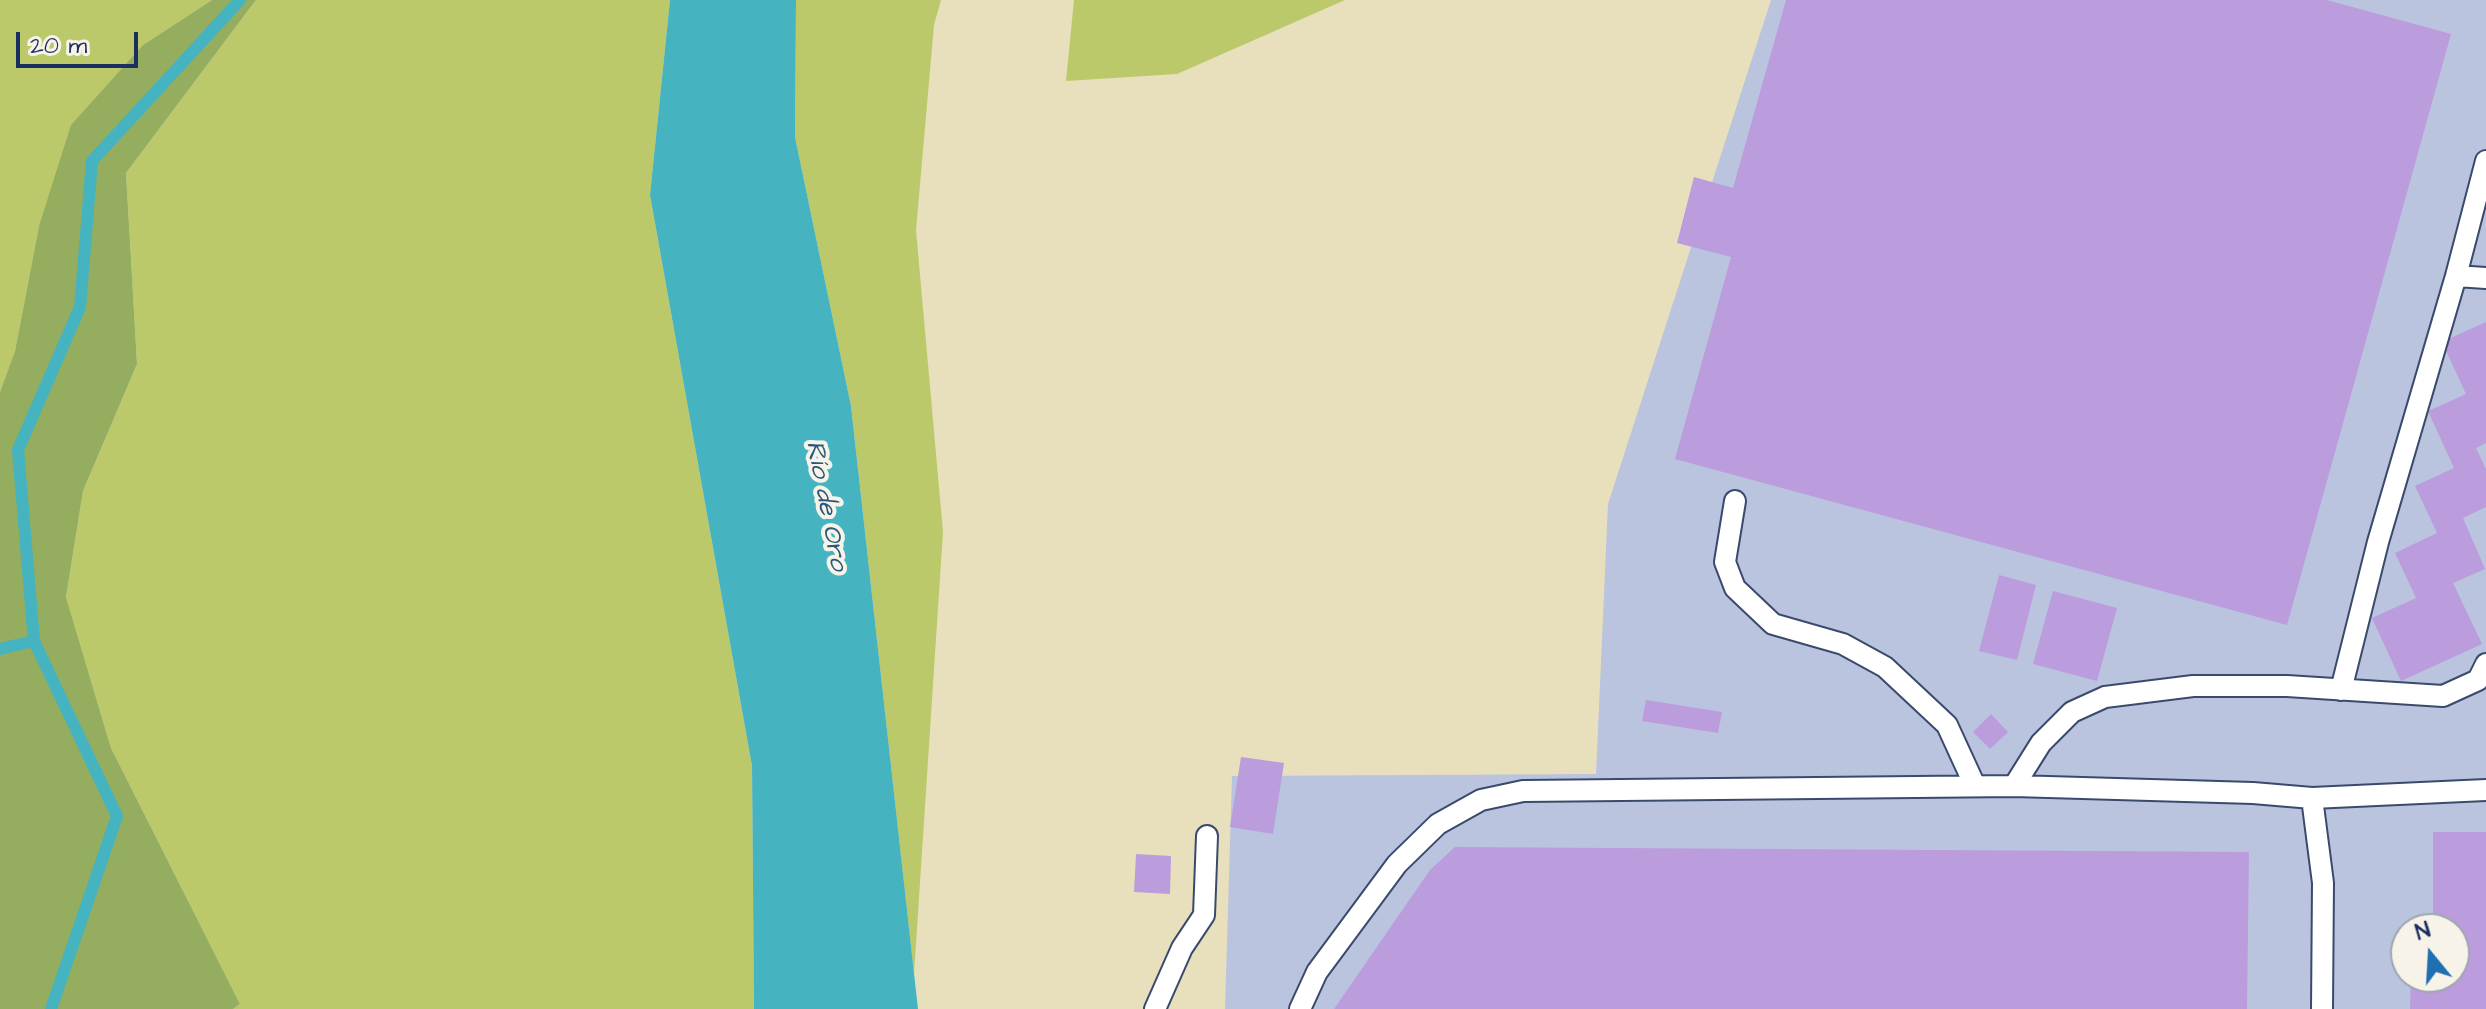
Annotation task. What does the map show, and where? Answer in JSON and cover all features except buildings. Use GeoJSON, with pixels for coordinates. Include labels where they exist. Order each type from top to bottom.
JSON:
{"type":"FeatureCollection","features":[{"type":"Feature","properties":{"kind":"lane"},"geometry":{"type":"LineString","coordinates":[[2341,690],[2378,542],[2456,276],[2486,161]]}},
{"type":"Feature","properties":{"kind":"lane"},"geometry":{"type":"LineString","coordinates":[[2456,276],[2486,278]]}},
{"type":"Feature","properties":{"kind":"lane"},"geometry":{"type":"LineString","coordinates":[[1735,501],[1725,562],[1735,588],[1773,624],[1843,644],[1885,667],[1947,725],[1975,786]]}},
{"type":"Feature","properties":{"kind":"lane"},"geometry":{"type":"LineString","coordinates":[[2014,786],[2041,743],[2072,712],[2105,697],[2193,686],[2443,696],[2478,680],[2486,664]]}},
{"type":"Feature","properties":{"kind":"lane"},"geometry":{"type":"LineString","coordinates":[[1300,1009],[1317,972],[1397,864],[1438,824],[1481,800],[1523,791],[2014,786],[2240,792],[2312,798],[2486,790]]}},
{"type":"Feature","properties":{"kind":"lane"},"geometry":{"type":"LineString","coordinates":[[2312,798],[2323,883],[2322,1009]]}},
{"type":"Feature","properties":{"kind":"lane"},"geometry":{"type":"LineString","coordinates":[[1155,1009],[1182,948],[1204,915],[1207,836]]}},
{"type":"Feature","properties":{"kind":"shaded area"},"geometry":{"type":"Polygon","coordinates":[[[1771,0],[2486,0],[2486,1009],[1225,1009],[1232,776],[1596,774],[1608,504],[1771,0]]]}},
{"type":"Feature","properties":{"kind":"green space"},"geometry":{"type":"Polygon","coordinates":[[[0,0],[212,0],[143,45],[39,226],[15,351],[0,392],[0,0]]]}},
{"type":"Feature","properties":{"kind":"green space"},"geometry":{"type":"Polygon","coordinates":[[[212,0],[256,0],[126,173],[137,364],[83,491],[66,597],[111,748],[240,1004],[233,1009],[0,1009],[0,392],[15,351],[39,226],[71,125],[143,45],[212,0]]]}},
{"type":"Feature","properties":{"kind":"green space"},"geometry":{"type":"Polygon","coordinates":[[[256,0],[670,0],[650,195],[752,766],[754,1009],[233,1009],[240,1004],[111,748],[66,597],[83,491],[137,364],[126,173],[256,0]]]}},
{"type":"Feature","properties":{"kind":"green space"},"geometry":{"type":"Polygon","coordinates":[[[796,0],[941,0],[934,25],[916,230],[943,532],[914,974],[851,406],[795,137],[796,0]]]}},
{"type":"Feature","properties":{"kind":"green space"},"geometry":{"type":"Polygon","coordinates":[[[1074,0],[1345,0],[1177,74],[1066,81],[1074,0]]]}},
{"type":"Feature","properties":{"kind":"water","name":"Río de Oro"},"geometry":{"type":"Polygon","coordinates":[[[670,0],[796,0],[795,137],[851,406],[918,1009],[754,1009],[752,766],[650,195],[670,0]]]}},
{"type":"Feature","properties":{"kind":"waterway"},"geometry":{"type":"LineString","coordinates":[[51,1009],[117,816],[34,641],[18,450],[80,307],[92,161],[240,0]]}},
{"type":"Feature","properties":{"kind":"waterway"},"geometry":{"type":"LineString","coordinates":[[0,649],[34,641]]}}]}
